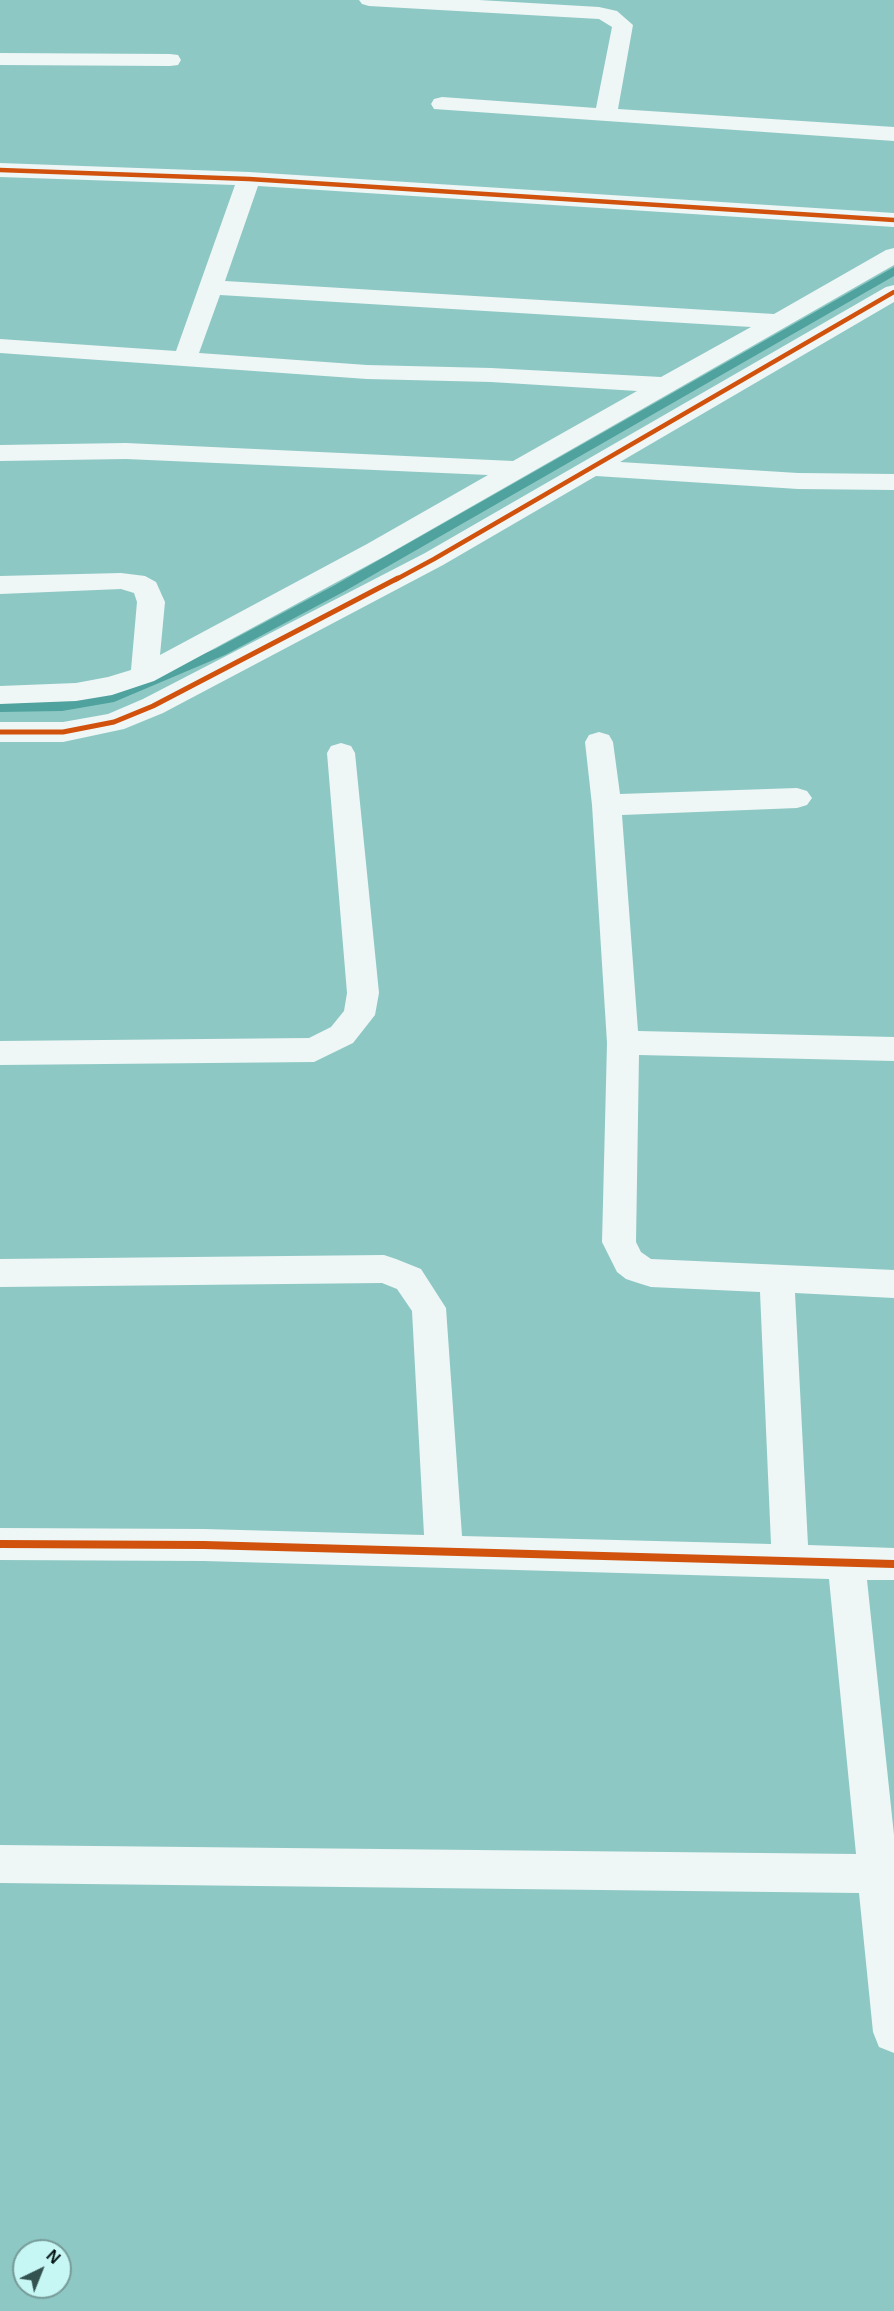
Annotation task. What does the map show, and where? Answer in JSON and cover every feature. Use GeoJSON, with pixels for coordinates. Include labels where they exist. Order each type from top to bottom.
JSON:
{"type":"FeatureCollection","features":[{"type":"Feature","properties":{"kind":"street"},"geometry":{"type":"LineString","coordinates":[[369,0],[610,15],[622,25],[606,115]]}},
{"type":"Feature","properties":{"kind":"street"},"geometry":{"type":"LineString","coordinates":[[0,59],[170,60]]}},
{"type":"Feature","properties":{"kind":"street"},"geometry":{"type":"LineString","coordinates":[[442,104],[894,134]]}},
{"type":"Feature","properties":{"kind":"street"},"geometry":{"type":"LineString","coordinates":[[0,170],[249,179],[894,220]]}},
{"type":"Feature","properties":{"kind":"street"},"geometry":{"type":"LineString","coordinates":[[185,359],[249,179]]}},
{"type":"Feature","properties":{"kind":"street"},"geometry":{"type":"LineString","coordinates":[[0,732],[63,732],[114,722],[153,706],[434,559],[556,472],[666,385],[894,255]]}},
{"type":"Feature","properties":{"kind":"street"},"geometry":{"type":"LineString","coordinates":[[210,287],[778,321]]}},
{"type":"Feature","properties":{"kind":"street"},"geometry":{"type":"LineString","coordinates":[[0,695],[76,692],[112,686],[144,675],[376,550],[556,472],[894,292]]}},
{"type":"Feature","properties":{"kind":"street"},"geometry":{"type":"LineString","coordinates":[[0,346],[367,372],[491,375],[666,385]]}},
{"type":"Feature","properties":{"kind":"street"},"geometry":{"type":"LineString","coordinates":[[0,453],[126,451],[556,472],[798,481],[894,482]]}},
{"type":"Feature","properties":{"kind":"street"},"geometry":{"type":"LineString","coordinates":[[0,585],[121,581],[136,582],[146,588],[151,602],[144,675]]}},
{"type":"Feature","properties":{"kind":"street"},"geometry":{"type":"LineString","coordinates":[[599,742],[607,804],[623,1043],[619,1242],[629,1262],[638,1269],[651,1273],[894,1284]]}},
{"type":"Feature","properties":{"kind":"street"},"geometry":{"type":"LineString","coordinates":[[0,1053],[314,1050],[342,1035],[359,1015],[363,993],[341,753]]}},
{"type":"Feature","properties":{"kind":"street"},"geometry":{"type":"LineString","coordinates":[[607,804],[797,798]]}},
{"type":"Feature","properties":{"kind":"street"},"geometry":{"type":"LineString","coordinates":[[623,1043],[894,1049]]}},
{"type":"Feature","properties":{"kind":"street"},"geometry":{"type":"LineString","coordinates":[[0,1273],[384,1269],[409,1280],[429,1308],[444,1551]]}},
{"type":"Feature","properties":{"kind":"street"},"geometry":{"type":"LineString","coordinates":[[777,1279],[790,1560]]}},
{"type":"Feature","properties":{"kind":"street"},"geometry":{"type":"LineString","coordinates":[[0,1544],[204,1545],[894,1563]]}},
{"type":"Feature","properties":{"kind":"street"},"geometry":{"type":"LineString","coordinates":[[846,1562],[894,2032]]}},
{"type":"Feature","properties":{"kind":"street"},"geometry":{"type":"LineString","coordinates":[[0,1864],[878,1874]]}},
{"type":"Feature","properties":{"kind":"waterway"},"geometry":{"type":"LineString","coordinates":[[0,707],[62,706],[114,697],[220,652],[340,588],[894,271]]}},
{"type":"Feature","properties":{"kind":"cycle path"},"geometry":{"type":"LineString","coordinates":[[0,170],[249,179],[894,220]]}},
{"type":"Feature","properties":{"kind":"cycle path"},"geometry":{"type":"LineString","coordinates":[[0,732],[63,732],[114,722],[153,706],[434,559],[894,292]]}},
{"type":"Feature","properties":{"kind":"cycle path"},"geometry":{"type":"LineString","coordinates":[[0,1544],[204,1545],[894,1564]]}}]}
